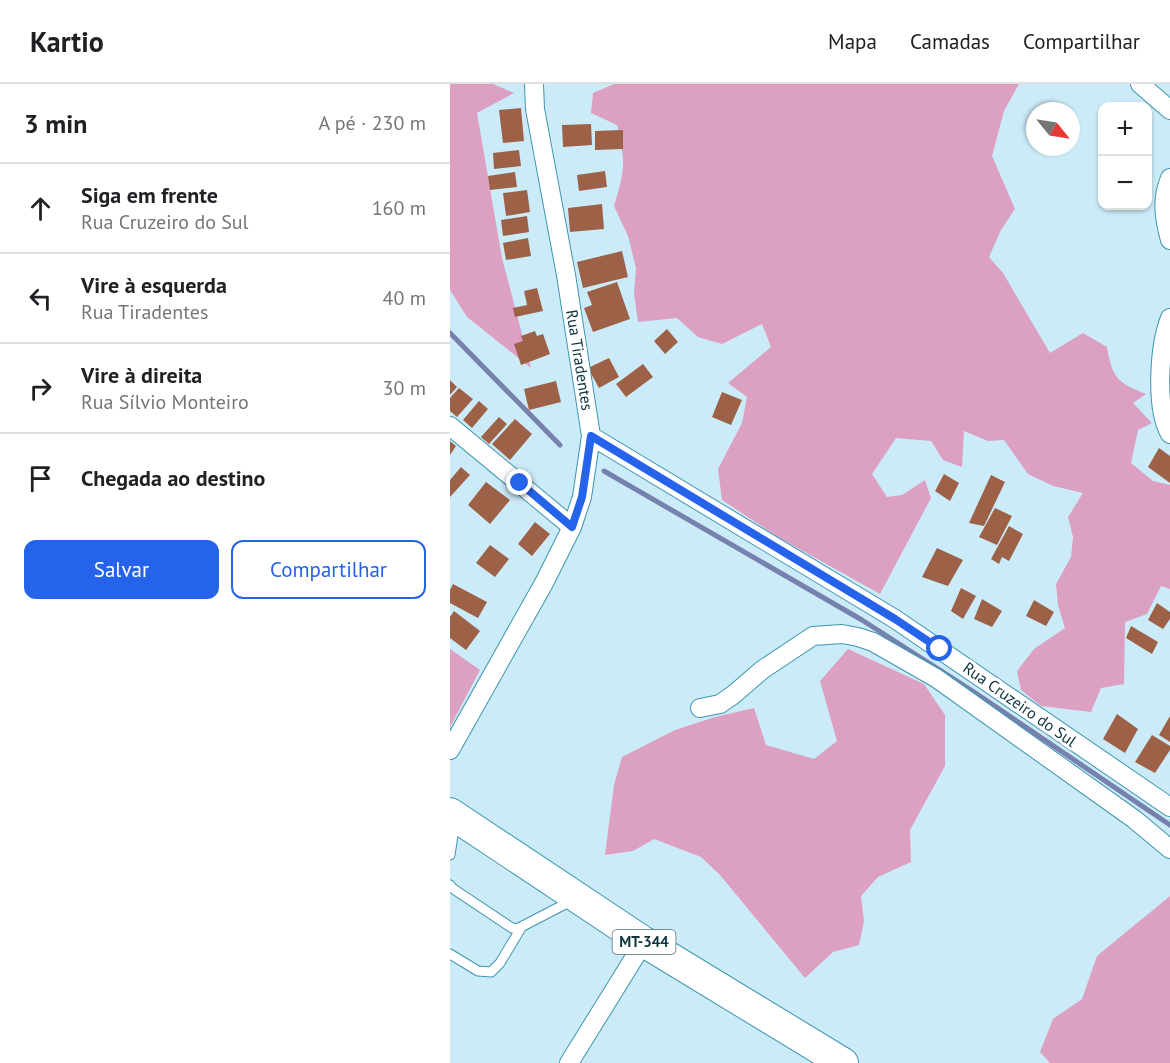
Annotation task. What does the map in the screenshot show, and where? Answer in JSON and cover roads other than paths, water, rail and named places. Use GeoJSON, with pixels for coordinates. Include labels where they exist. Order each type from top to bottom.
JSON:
{"type":"FeatureCollection","features":[{"type":"Feature","properties":{"kind":"main road","name":"MT-344"},"geometry":{"type":"LineString","coordinates":[[453,815],[644,942],[843,1063]]}},
{"type":"Feature","properties":{"kind":"street","name":"Rua Tiradentes"},"geometry":{"type":"LineString","coordinates":[[450,750],[544,583],[572,527],[582,497],[591,436],[566,275],[535,109],[534,84]]}},
{"type":"Feature","properties":{"kind":"street"},"geometry":{"type":"LineString","coordinates":[[1140,84],[1170,110]]}},
{"type":"Feature","properties":{"kind":"street"},"geometry":{"type":"LineString","coordinates":[[1170,178],[1165,191],[1163,208],[1170,240]]}},
{"type":"Feature","properties":{"kind":"street"},"geometry":{"type":"LineString","coordinates":[[1170,318],[1164,340],[1161,381],[1163,415],[1170,434]]}},
{"type":"Feature","properties":{"kind":"street"},"geometry":{"type":"LineString","coordinates":[[450,426],[572,527]]}},
{"type":"Feature","properties":{"kind":"street","name":"Rua Cruzeiro do Sul"},"geometry":{"type":"LineString","coordinates":[[591,436],[895,619],[1170,807]]}},
{"type":"Feature","properties":{"kind":"street"},"geometry":{"type":"LineString","coordinates":[[700,708],[720,704],[762,670],[813,636],[842,634],[858,637],[873,642],[942,682],[1134,819],[1170,849]]}},
{"type":"Feature","properties":{"kind":"street"},"geometry":{"type":"LineString","coordinates":[[569,1063],[644,942]]}},
{"type":"Feature","properties":{"kind":"lane"},"geometry":{"type":"LineString","coordinates":[[450,855],[453,815]]}},
{"type":"Feature","properties":{"kind":"lane"},"geometry":{"type":"LineString","coordinates":[[450,885],[512,928],[521,928],[577,898]]}},
{"type":"Feature","properties":{"kind":"lane"},"geometry":{"type":"LineString","coordinates":[[450,954],[478,971],[491,972],[500,963],[521,928]]}},
{"type":"Feature","properties":{"kind":"waterway"},"geometry":{"type":"LineString","coordinates":[[450,333],[560,445]]}},
{"type":"Feature","properties":{"kind":"waterway"},"geometry":{"type":"LineString","coordinates":[[604,471],[862,620],[971,690],[1170,825]]}}]}
